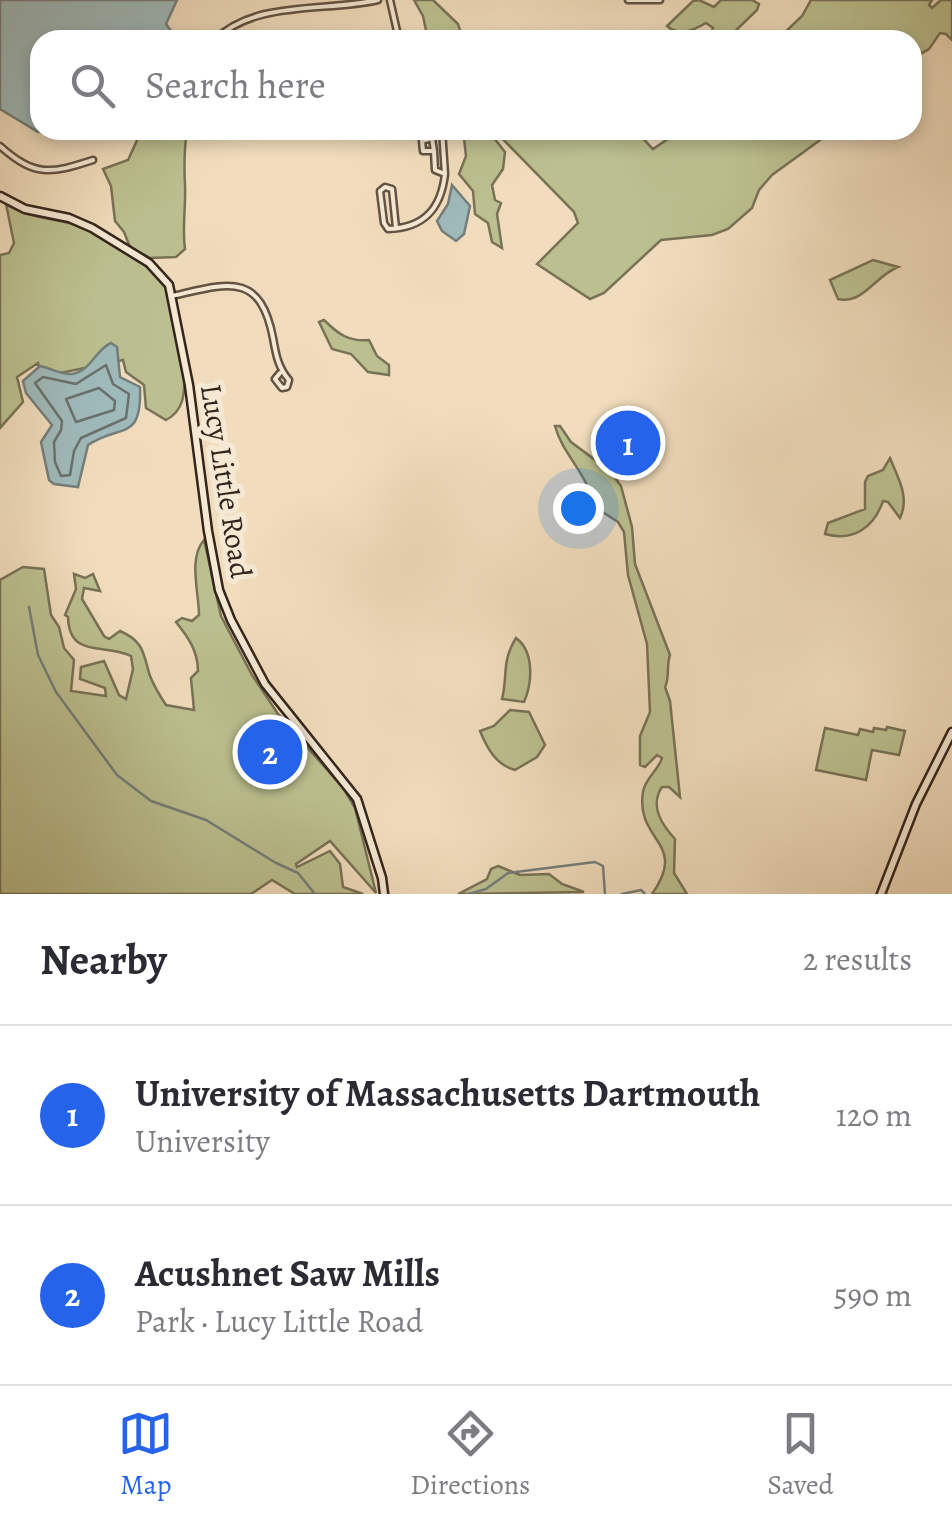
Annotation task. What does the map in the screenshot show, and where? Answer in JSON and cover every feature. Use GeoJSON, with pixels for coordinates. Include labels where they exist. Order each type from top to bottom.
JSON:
{"type":"FeatureCollection","features":[{"type":"Feature","properties":{"kind":"street"},"geometry":{"type":"LineString","coordinates":[[227,30],[258,14],[378,0]]}},
{"type":"Feature","properties":{"kind":"street"},"geometry":{"type":"LineString","coordinates":[[390,0],[397,30]]}},
{"type":"Feature","properties":{"kind":"street"},"geometry":{"type":"LineString","coordinates":[[628,0],[660,0]]}},
{"type":"Feature","properties":{"kind":"street"},"geometry":{"type":"LineString","coordinates":[[425,140],[420,148],[434,151]]}},
{"type":"Feature","properties":{"kind":"street"},"geometry":{"type":"LineString","coordinates":[[432,140],[435,170],[445,174]]}},
{"type":"Feature","properties":{"kind":"street"},"geometry":{"type":"LineString","coordinates":[[396,228],[393,192],[382,188],[384,223],[388,228],[396,228],[419,223],[432,214],[445,174],[443,140]]}},
{"type":"Feature","properties":{"kind":"street"},"geometry":{"type":"LineString","coordinates":[[0,146],[26,166],[43,171],[57,171],[93,160]]}},
{"type":"Feature","properties":{"kind":"street"},"geometry":{"type":"LineString","coordinates":[[0,196],[24,209],[69,218],[92,228],[159,270],[172,296],[226,284],[255,294],[267,312],[280,372]]}},
{"type":"Feature","properties":{"kind":"street","name":"Lucy Little Road"},"geometry":{"type":"LineString","coordinates":[[172,296],[219,590],[265,684],[357,799],[384,894]]}},
{"type":"Feature","properties":{"kind":"street"},"geometry":{"type":"LineString","coordinates":[[881,894],[916,804],[952,732]]}},
{"type":"Feature","properties":{"kind":"green space"},"geometry":{"type":"Polygon","coordinates":[[[414,0],[433,0],[460,30],[426,30],[414,0]]]}},
{"type":"Feature","properties":{"kind":"green space"},"geometry":{"type":"Polygon","coordinates":[[[721,0],[752,0],[759,4],[736,30],[712,30],[706,23],[692,30],[667,26],[693,1],[714,7],[721,0]]]}},
{"type":"Feature","properties":{"kind":"green space"},"geometry":{"type":"Polygon","coordinates":[[[811,0],[932,0],[932,8],[941,0],[952,0],[952,40],[940,33],[922,53],[922,30],[787,30],[811,0]]]}},
{"type":"Feature","properties":{"kind":"green space"},"geometry":{"type":"Polygon","coordinates":[[[137,140],[186,140],[185,249],[176,257],[150,258],[130,247],[115,221],[111,186],[103,169],[128,160],[137,140]]]}},
{"type":"Feature","properties":{"kind":"green space"},"geometry":{"type":"Polygon","coordinates":[[[464,140],[496,140],[505,152],[503,169],[492,185],[495,200],[501,203],[497,214],[502,248],[492,242],[488,223],[475,214],[473,191],[459,174],[466,156],[464,140]]]}},
{"type":"Feature","properties":{"kind":"green space"},"geometry":{"type":"Polygon","coordinates":[[[504,140],[644,140],[653,149],[666,140],[820,140],[772,175],[759,190],[752,208],[728,229],[712,235],[661,240],[604,293],[590,299],[537,264],[578,223],[574,212],[504,140]]]}},
{"type":"Feature","properties":{"kind":"green space"},"geometry":{"type":"Polygon","coordinates":[[[6,204],[25,213],[86,228],[116,245],[167,284],[184,374],[177,412],[166,420],[146,408],[144,385],[126,372],[123,360],[41,377],[38,363],[17,377],[23,402],[0,428],[0,255],[9,253],[14,243],[6,204]]]}},
{"type":"Feature","properties":{"kind":"green space"},"geometry":{"type":"Polygon","coordinates":[[[873,260],[898,267],[855,298],[838,299],[830,280],[873,260]]]}},
{"type":"Feature","properties":{"kind":"green space"},"geometry":{"type":"Polygon","coordinates":[[[324,320],[344,336],[369,340],[377,356],[389,365],[389,375],[368,372],[351,354],[332,349],[319,322],[324,320]]]}},
{"type":"Feature","properties":{"kind":"green space"},"geometry":{"type":"Polygon","coordinates":[[[555,426],[560,426],[571,442],[610,471],[621,486],[632,527],[635,564],[670,655],[665,687],[670,701],[680,797],[669,787],[662,787],[657,808],[675,839],[674,873],[687,894],[652,894],[665,863],[646,822],[643,792],[662,758],[657,755],[645,767],[640,765],[640,736],[650,712],[647,644],[628,575],[624,532],[618,522],[593,506],[586,484],[555,426]]]}},
{"type":"Feature","properties":{"kind":"green space"},"geometry":{"type":"Polygon","coordinates":[[[890,458],[903,495],[900,518],[883,501],[862,530],[845,536],[825,534],[828,523],[865,509],[865,482],[868,476],[883,470],[890,458]]]}},
{"type":"Feature","properties":{"kind":"green space"},"geometry":{"type":"Polygon","coordinates":[[[204,540],[221,616],[252,675],[278,714],[344,789],[355,808],[376,893],[330,841],[297,867],[330,851],[340,864],[343,887],[363,894],[295,894],[272,880],[251,894],[0,894],[0,580],[23,567],[44,569],[51,615],[59,627],[64,648],[74,660],[71,691],[106,696],[105,688],[80,679],[81,667],[104,661],[119,695],[126,699],[133,669],[131,656],[82,644],[75,639],[65,615],[76,589],[74,574],[85,578],[93,574],[100,591],[84,588],[82,599],[104,636],[109,639],[120,631],[134,640],[142,649],[152,680],[166,705],[194,710],[191,678],[198,671],[196,657],[176,622],[182,618],[192,621],[199,615],[195,566],[204,540]]]}},
{"type":"Feature","properties":{"kind":"green space"},"geometry":{"type":"Polygon","coordinates":[[[516,638],[529,660],[529,686],[524,702],[502,699],[507,662],[516,638]]]}},
{"type":"Feature","properties":{"kind":"green space"},"geometry":{"type":"Polygon","coordinates":[[[510,710],[529,712],[545,745],[537,757],[515,770],[497,760],[480,731],[494,726],[510,710]]]}},
{"type":"Feature","properties":{"kind":"green space"},"geometry":{"type":"Polygon","coordinates":[[[825,728],[858,735],[860,729],[873,732],[874,728],[905,731],[899,755],[872,750],[866,780],[816,770],[825,728]]]}},
{"type":"Feature","properties":{"kind":"green space"},"geometry":{"type":"Polygon","coordinates":[[[498,866],[520,875],[549,874],[584,892],[458,894],[487,879],[491,869],[498,866]]]}},
{"type":"Feature","properties":{"kind":"water"},"geometry":{"type":"Polygon","coordinates":[[[0,0],[177,0],[166,24],[170,30],[30,30],[30,127],[0,109],[0,0]]]}},
{"type":"Feature","properties":{"kind":"water"},"geometry":{"type":"Polygon","coordinates":[[[452,185],[470,206],[464,234],[456,241],[442,231],[437,221],[448,204],[452,185]]]}},
{"type":"Feature","properties":{"kind":"water"},"geometry":{"type":"Polygon","coordinates":[[[111,343],[117,347],[120,377],[140,387],[137,417],[127,429],[88,445],[78,487],[54,484],[49,480],[41,442],[52,425],[26,393],[23,381],[40,366],[64,373],[78,372],[111,343]]]}},
{"type":"Feature","properties":{"kind":"waterway"},"geometry":{"type":"LineString","coordinates":[[29,607],[38,655],[56,692],[117,775],[151,801],[206,820],[298,873],[315,894]]}},
{"type":"Feature","properties":{"kind":"waterway"},"geometry":{"type":"LineString","coordinates":[[469,894],[486,889],[508,873],[595,862],[603,866],[605,894]]}},
{"type":"Feature","properties":{"kind":"waterway"},"geometry":{"type":"LineString","coordinates":[[622,894],[641,890],[645,894]]}},
{"type":"Feature","properties":{"kind":"place","name":"University of Massachusetts Dartmouth"},"geometry":{"type":"Point","coordinates":[628,443]}},
{"type":"Feature","properties":{"kind":"place","name":"Acushnet Saw Mills"},"geometry":{"type":"Point","coordinates":[270,752]}}]}
